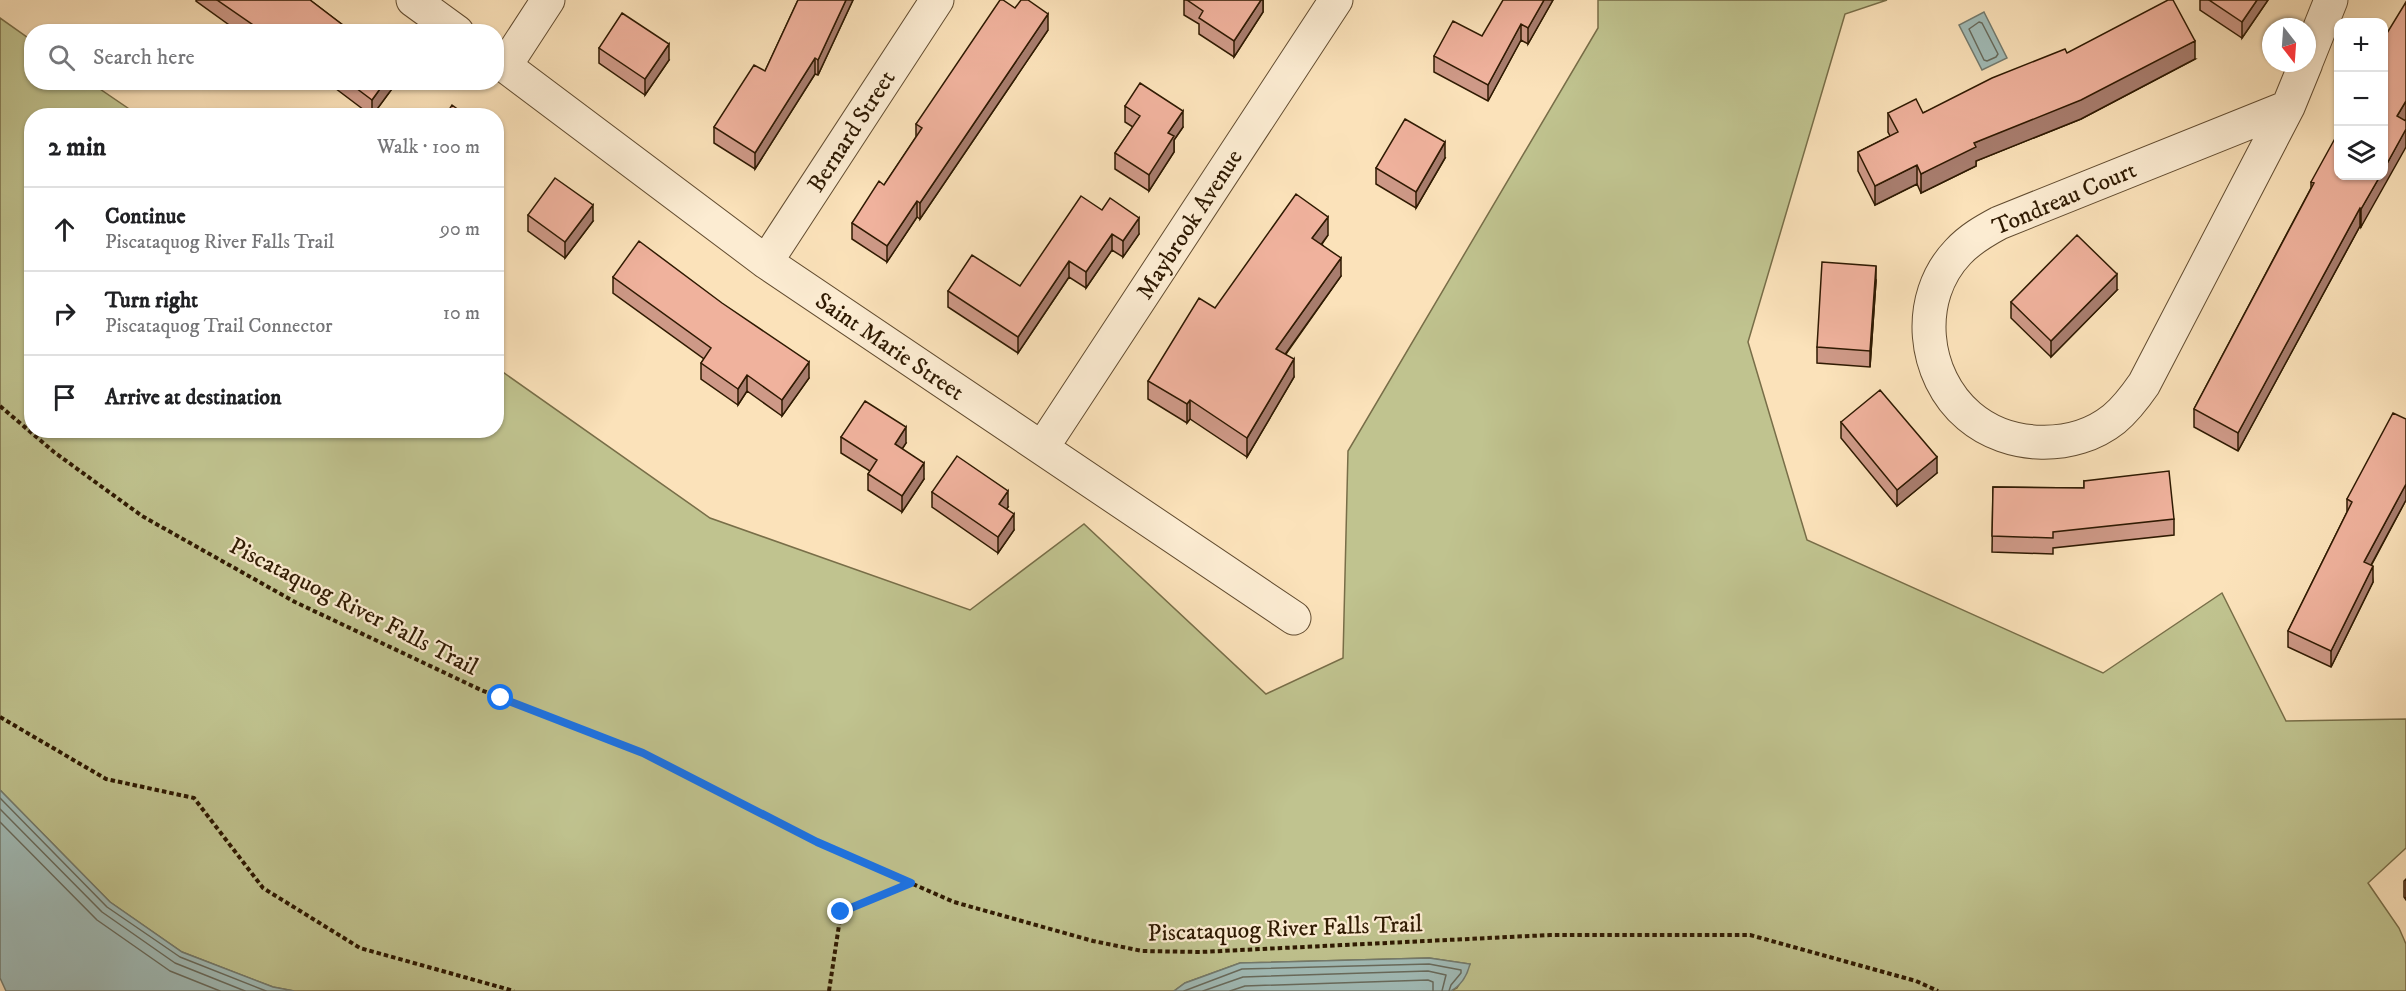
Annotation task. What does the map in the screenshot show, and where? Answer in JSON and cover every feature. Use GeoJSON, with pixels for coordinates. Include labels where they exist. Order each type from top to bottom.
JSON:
{"type":"FeatureCollection","features":[{"type":"Feature","properties":{"kind":"street"},"geometry":{"type":"LineString","coordinates":[[413,0],[446,24]]}},
{"type":"Feature","properties":{"kind":"street"},"geometry":{"type":"LineString","coordinates":[[504,59],[548,0]]}},
{"type":"Feature","properties":{"kind":"street","name":"Bernard Street"},"geometry":{"type":"LineString","coordinates":[[766,262],[937,0]]}},
{"type":"Feature","properties":{"kind":"street","name":"Maybrook Avenue"},"geometry":{"type":"LineString","coordinates":[[1042,448],[1336,0]]}},
{"type":"Feature","properties":{"kind":"street","name":"Tondreau Court"},"geometry":{"type":"LineString","coordinates":[[2316,37],[2331,0]]}},
{"type":"Feature","properties":{"kind":"street","name":"Saint Marie Street"},"geometry":{"type":"LineString","coordinates":[[504,65],[766,262],[1294,618]]}},
{"type":"Feature","properties":{"kind":"street","name":"Tondreau Court"},"geometry":{"type":"LineString","coordinates":[[2288,107],[1999,223],[1976,236],[1956,253],[1942,275],[1932,299],[1930,316],[1931,351],[1938,375],[1952,398],[1970,417],[1992,431],[2017,440],[2043,443],[2069,440],[2093,432],[2131,403],[2144,384],[2288,107],[2302,72]]}},
{"type":"Feature","properties":{"kind":"path","name":"Piscataquog River Falls Trail"},"geometry":{"type":"LineString","coordinates":[[0,406],[24,426]]}},
{"type":"Feature","properties":{"kind":"path","name":"Piscataquog River Falls Trail"},"geometry":{"type":"LineString","coordinates":[[38,438],[142,516],[295,602],[481,690],[643,753],[817,842],[954,902],[1093,941],[1142,951],[1200,952],[1550,935],[1750,935],[1916,981],[1938,991]]}},
{"type":"Feature","properties":{"kind":"path"},"geometry":{"type":"LineString","coordinates":[[0,717],[106,779],[194,798],[263,888],[360,948],[514,991]]}},
{"type":"Feature","properties":{"kind":"path"},"geometry":{"type":"LineString","coordinates":[[829,991],[841,912],[911,883]]}},
{"type":"Feature","properties":{"kind":"green space"},"geometry":{"type":"Polygon","coordinates":[[[1598,0],[1887,0],[1845,14],[1748,342],[1807,540],[2103,673],[2222,593],[2286,721],[2406,719],[2406,848],[2368,883],[2399,928],[2406,944],[2406,991],[1451,991],[1457,988],[1470,964],[1429,958],[1240,963],[1185,983],[1174,991],[294,991],[273,987],[182,952],[110,902],[0,790],[0,18],[24,35],[24,90],[101,90],[128,108],[24,108],[24,438],[504,438],[504,373],[710,518],[970,610],[1084,524],[1266,694],[1343,658],[1348,451],[1598,28],[1598,0]]]}},
{"type":"Feature","properties":{"kind":"water"},"geometry":{"type":"Polygon","coordinates":[[[1984,12],[2007,58],[1982,70],[1959,25],[1984,12]]]}},
{"type":"Feature","properties":{"kind":"water"},"geometry":{"type":"Polygon","coordinates":[[[0,790],[110,902],[182,952],[273,987],[294,991],[6,991],[0,978],[0,790]]]}},
{"type":"Feature","properties":{"kind":"water"},"geometry":{"type":"Polygon","coordinates":[[[1429,958],[1470,964],[1464,980],[1451,991],[1174,991],[1185,983],[1240,963],[1429,958]]]}},
{"type":"Feature","properties":{"kind":"building"},"geometry":{"type":"Polygon","coordinates":[[[217,0],[310,0],[342,24],[252,24],[217,0]]]}},
{"type":"Feature","properties":{"kind":"building"},"geometry":{"type":"Polygon","coordinates":[[[798,0],[846,0],[818,60],[815,58],[755,153],[714,127],[754,65],[765,71],[798,0]]]}},
{"type":"Feature","properties":{"kind":"building"},"geometry":{"type":"Polygon","coordinates":[[[1000,0],[1015,8],[1021,0],[1028,0],[1048,14],[920,203],[917,201],[887,246],[852,223],[879,181],[884,185],[922,128],[916,124],[1000,0]]]}},
{"type":"Feature","properties":{"kind":"building"},"geometry":{"type":"Polygon","coordinates":[[[1187,0],[1261,0],[1234,41],[1199,18],[1203,11],[1187,0]]]}},
{"type":"Feature","properties":{"kind":"building"},"geometry":{"type":"Polygon","coordinates":[[[1503,0],[1544,0],[1528,28],[1521,24],[1488,85],[1434,56],[1453,21],[1482,36],[1503,0]]]}},
{"type":"Feature","properties":{"kind":"building"},"geometry":{"type":"Polygon","coordinates":[[[2168,0],[2173,0],[2195,41],[2081,100],[1974,143],[1976,147],[1921,174],[1917,165],[1875,186],[1858,152],[1898,132],[1888,113],[1916,99],[1923,113],[1992,78],[2065,49],[2067,53],[2168,0]]]}},
{"type":"Feature","properties":{"kind":"building"},"geometry":{"type":"Polygon","coordinates":[[[2209,0],[2257,0],[2242,22],[2209,0]]]}},
{"type":"Feature","properties":{"kind":"building"},"geometry":{"type":"Polygon","coordinates":[[[2406,2],[2406,101],[2397,116],[2406,121],[2406,129],[2388,162],[2388,72],[2388,31],[2406,2]]]}},
{"type":"Feature","properties":{"kind":"building"},"geometry":{"type":"Polygon","coordinates":[[[622,13],[669,44],[645,79],[599,48],[622,13]]]}},
{"type":"Feature","properties":{"kind":"building"},"geometry":{"type":"Polygon","coordinates":[[[1140,83],[1183,111],[1168,133],[1174,136],[1149,175],[1115,153],[1140,116],[1125,106],[1140,83]]]}},
{"type":"Feature","properties":{"kind":"building"},"geometry":{"type":"Polygon","coordinates":[[[359,90],[379,90],[372,100],[359,90]]]}},
{"type":"Feature","properties":{"kind":"building"},"geometry":{"type":"Polygon","coordinates":[[[1405,119],[1445,142],[1416,192],[1376,168],[1405,119]]]}},
{"type":"Feature","properties":{"kind":"building"},"geometry":{"type":"Polygon","coordinates":[[[2334,140],[2334,180],[2378,180],[2360,208],[2238,433],[2194,409],[2314,183],[2311,182],[2334,140]]]}},
{"type":"Feature","properties":{"kind":"building"},"geometry":{"type":"Polygon","coordinates":[[[555,178],[593,205],[565,242],[528,215],[555,178]]]}},
{"type":"Feature","properties":{"kind":"building"},"geometry":{"type":"Polygon","coordinates":[[[1296,194],[1328,217],[1312,238],[1341,258],[1276,349],[1294,359],[1247,438],[1190,400],[1187,404],[1148,381],[1199,298],[1215,308],[1296,194]]]}},
{"type":"Feature","properties":{"kind":"building"},"geometry":{"type":"Polygon","coordinates":[[[1081,196],[1102,210],[1110,198],[1139,218],[1123,241],[1112,234],[1086,272],[1069,261],[1018,337],[948,291],[972,255],[1020,286],[1081,196]]]}},
{"type":"Feature","properties":{"kind":"building"},"geometry":{"type":"Polygon","coordinates":[[[2077,235],[2117,274],[2051,341],[2011,302],[2077,235]]]}},
{"type":"Feature","properties":{"kind":"building"},"geometry":{"type":"Polygon","coordinates":[[[639,241],[722,303],[809,362],[782,400],[747,375],[738,389],[701,363],[711,348],[613,277],[639,241]]]}},
{"type":"Feature","properties":{"kind":"building"},"geometry":{"type":"Polygon","coordinates":[[[1822,262],[1876,266],[1870,351],[1817,347],[1822,262]]]}},
{"type":"Feature","properties":{"kind":"building"},"geometry":{"type":"Polygon","coordinates":[[[1880,390],[1937,457],[1897,490],[1841,422],[1880,390]]]}},
{"type":"Feature","properties":{"kind":"building"},"geometry":{"type":"Polygon","coordinates":[[[865,401],[906,427],[895,444],[924,463],[902,496],[868,474],[877,460],[841,437],[865,401]]]}},
{"type":"Feature","properties":{"kind":"building"},"geometry":{"type":"Polygon","coordinates":[[[2393,413],[2406,419],[2406,484],[2364,562],[2373,566],[2331,651],[2288,631],[2352,502],[2347,499],[2393,413]]]}},
{"type":"Feature","properties":{"kind":"building"},"geometry":{"type":"Polygon","coordinates":[[[957,456],[1008,491],[999,504],[1014,514],[998,537],[932,492],[957,456]]]}},
{"type":"Feature","properties":{"kind":"building"},"geometry":{"type":"Polygon","coordinates":[[[2169,471],[2174,519],[2053,532],[2053,538],[1992,536],[1993,487],[2084,488],[2084,481],[2169,471]]]}},
{"type":"Feature","properties":{"kind":"route"},"geometry":{"type":"LineString","coordinates":[[501,698],[643,753],[817,842],[911,883],[841,912]]}}]}
